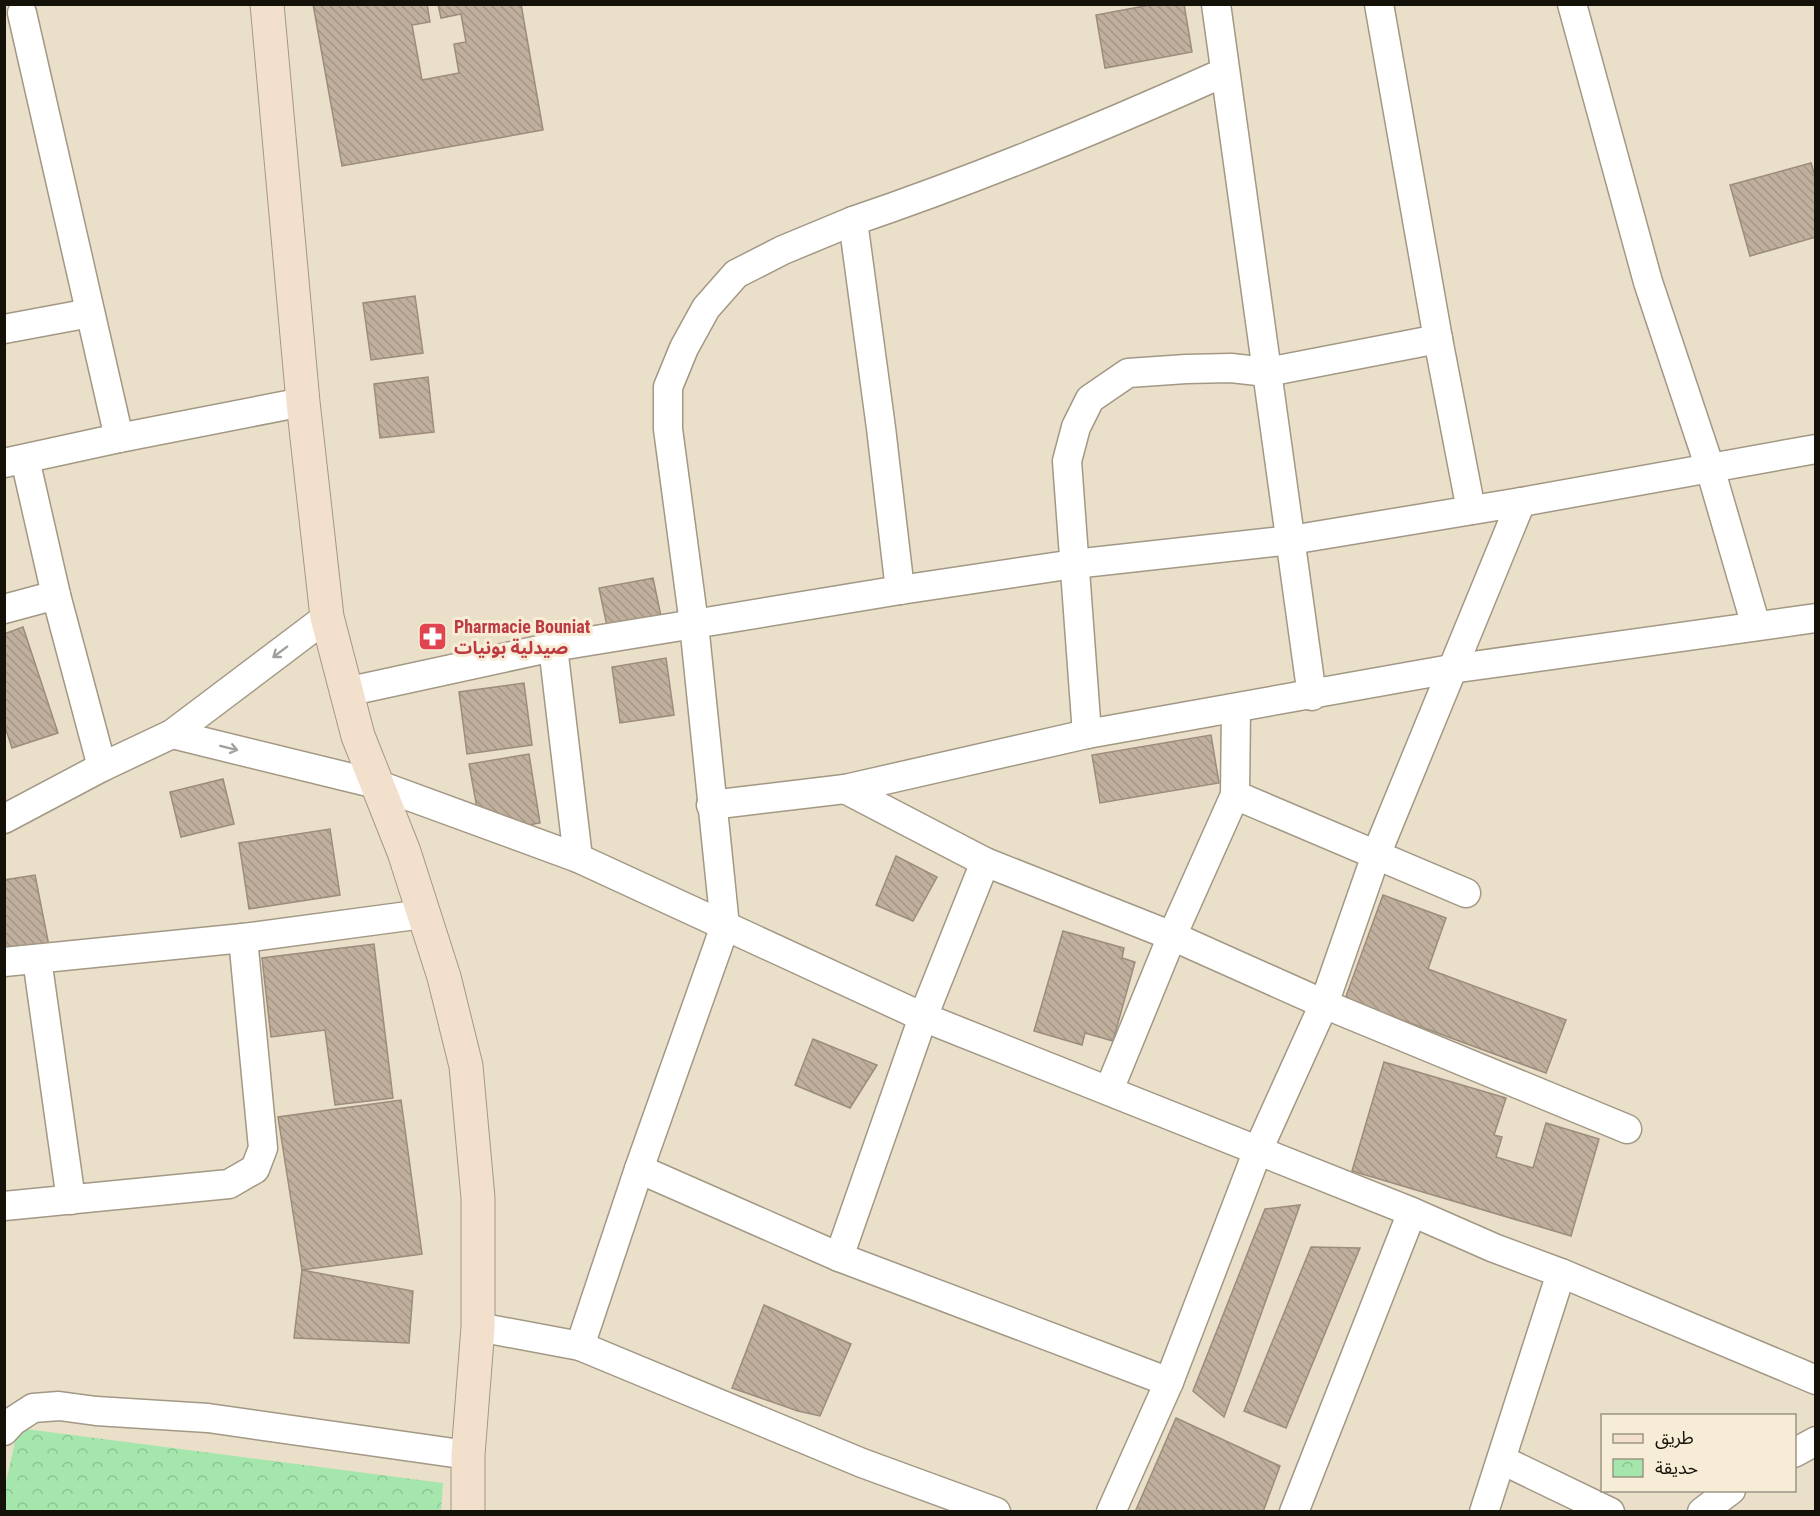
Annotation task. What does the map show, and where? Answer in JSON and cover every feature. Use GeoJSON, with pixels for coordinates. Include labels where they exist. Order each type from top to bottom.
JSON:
{"type":"FeatureCollection","features":[{"type":"Feature","properties":{"kind":"street"},"geometry":{"type":"LineString","coordinates":[[267,4],[303,402],[327,617],[358,736],[404,852],[444,977],[466,1066],[478,1198],[478,1327],[468,1455],[468,1512]]}},
{"type":"Feature","properties":{"kind":"street"},"geometry":{"type":"LineString","coordinates":[[1215,4],[1312,696]]}},
{"type":"Feature","properties":{"kind":"street"},"geometry":{"type":"LineString","coordinates":[[1379,4],[1438,339],[1471,510]]}},
{"type":"Feature","properties":{"kind":"street"},"geometry":{"type":"LineString","coordinates":[[1572,4],[1648,282],[1710,468],[1756,626]]}},
{"type":"Feature","properties":{"kind":"street"},"geometry":{"type":"LineString","coordinates":[[22,13],[119,438]]}},
{"type":"Feature","properties":{"kind":"street"},"geometry":{"type":"LineString","coordinates":[[580,1346],[724,926],[694,624],[668,429],[668,387],[684,348],[706,308],[736,274],[783,250],[853,221],[946,189],[1047,149],[1225,72]]}},
{"type":"Feature","properties":{"kind":"street"},"geometry":{"type":"LineString","coordinates":[[853,221],[900,590]]}},
{"type":"Feature","properties":{"kind":"street"},"geometry":{"type":"LineString","coordinates":[[4,329],[90,313]]}},
{"type":"Feature","properties":{"kind":"street"},"geometry":{"type":"LineString","coordinates":[[1087,735],[1067,461],[1076,427],[1090,399],[1128,374],[1231,368],[1267,372],[1438,339]]}},
{"type":"Feature","properties":{"kind":"street"},"geometry":{"type":"LineString","coordinates":[[102,766],[56,595],[15,461],[303,402]]}},
{"type":"Feature","properties":{"kind":"street"},"geometry":{"type":"LineString","coordinates":[[346,692],[553,647],[1074,564],[1291,540],[1521,502],[1815,449]]}},
{"type":"Feature","properties":{"kind":"street"},"geometry":{"type":"LineString","coordinates":[[1111,1512],[1168,1382],[1258,1150],[1324,1004],[1376,855],[1521,502]]}},
{"type":"Feature","properties":{"kind":"street"},"geometry":{"type":"LineString","coordinates":[[4,609],[56,595]]}},
{"type":"Feature","properties":{"kind":"street"},"geometry":{"type":"LineString","coordinates":[[4,819],[102,766],[172,734],[327,617]]}},
{"type":"Feature","properties":{"kind":"street"},"geometry":{"type":"LineString","coordinates":[[711,805],[845,789],[1087,735],[1451,669],[1815,618]]}},
{"type":"Feature","properties":{"kind":"street"},"geometry":{"type":"LineString","coordinates":[[553,647],[578,858]]}},
{"type":"Feature","properties":{"kind":"street"},"geometry":{"type":"LineString","coordinates":[[1109,1090],[1172,936],[1235,795],[1236,708]]}},
{"type":"Feature","properties":{"kind":"street"},"geometry":{"type":"LineString","coordinates":[[172,734],[376,784],[578,858],[923,1017],[1412,1212],[1815,1380]]}},
{"type":"Feature","properties":{"kind":"street"},"geometry":{"type":"LineString","coordinates":[[845,789],[984,862],[1172,936],[1324,1004],[1627,1129]]}},
{"type":"Feature","properties":{"kind":"street"},"geometry":{"type":"LineString","coordinates":[[1235,795],[1466,893]]}},
{"type":"Feature","properties":{"kind":"street"},"geometry":{"type":"LineString","coordinates":[[839,1257],[923,1017],[984,862]]}},
{"type":"Feature","properties":{"kind":"street"},"geometry":{"type":"LineString","coordinates":[[4,962],[243,938],[423,914]]}},
{"type":"Feature","properties":{"kind":"street"},"geometry":{"type":"LineString","coordinates":[[4,1206],[229,1184],[255,1169],[263,1148],[243,938]]}},
{"type":"Feature","properties":{"kind":"street"},"geometry":{"type":"LineString","coordinates":[[37,959],[71,1200]]}},
{"type":"Feature","properties":{"kind":"street"},"geometry":{"type":"LineString","coordinates":[[639,1169],[839,1257],[1168,1382]]}},
{"type":"Feature","properties":{"kind":"street"},"geometry":{"type":"LineString","coordinates":[[1294,1512],[1412,1212]]}},
{"type":"Feature","properties":{"kind":"street"},"geometry":{"type":"LineString","coordinates":[[1484,1512],[1561,1273]]}},
{"type":"Feature","properties":{"kind":"street"},"geometry":{"type":"LineString","coordinates":[[478,1327],[580,1346],[862,1463],[996,1512]]}},
{"type":"Feature","properties":{"kind":"street"},"geometry":{"type":"LineString","coordinates":[[4,1431],[13,1421],[33,1408],[59,1406],[96,1411],[208,1418],[468,1455]]}},
{"type":"Feature","properties":{"kind":"street"},"geometry":{"type":"LineString","coordinates":[[1796,1452],[1815,1441]]}},
{"type":"Feature","properties":{"kind":"street"},"geometry":{"type":"LineString","coordinates":[[1502,1460],[1610,1512]]}},
{"type":"Feature","properties":{"kind":"street"},"geometry":{"type":"LineString","coordinates":[[1702,1512],[1730,1492]]}},
{"type":"Feature","properties":{"kind":"green space"},"geometry":{"type":"Polygon","coordinates":[[[18,1428],[443,1483],[441,1511],[5,1512],[5,1487],[18,1428]]]}},
{"type":"Feature","properties":{"kind":"building"},"geometry":{"type":"Polygon","coordinates":[[[313,4],[427,4],[430,22],[412,25],[422,80],[459,73],[454,44],[466,42],[461,14],[441,18],[438,4],[521,4],[543,130],[342,166],[313,4]]]}},
{"type":"Feature","properties":{"kind":"building"},"geometry":{"type":"Polygon","coordinates":[[[1155,4],[1184,4],[1192,52],[1105,68],[1096,15],[1155,4]]]}},
{"type":"Feature","properties":{"kind":"building"},"geometry":{"type":"Polygon","coordinates":[[[1811,163],[1816,179],[1816,237],[1750,256],[1730,185],[1811,163]]]}},
{"type":"Feature","properties":{"kind":"building"},"geometry":{"type":"Polygon","coordinates":[[[415,296],[423,353],[371,360],[363,303],[415,296]]]}},
{"type":"Feature","properties":{"kind":"building"},"geometry":{"type":"Polygon","coordinates":[[[428,377],[434,432],[380,438],[374,384],[428,377]]]}},
{"type":"Feature","properties":{"kind":"building"},"geometry":{"type":"Polygon","coordinates":[[[653,578],[662,621],[608,631],[599,588],[653,578]]]}},
{"type":"Feature","properties":{"kind":"building"},"geometry":{"type":"Polygon","coordinates":[[[23,627],[58,733],[12,748],[4,724],[4,634],[23,627]]]}},
{"type":"Feature","properties":{"kind":"building"},"geometry":{"type":"Polygon","coordinates":[[[666,658],[674,715],[620,723],[612,667],[666,658]]]}},
{"type":"Feature","properties":{"kind":"building"},"geometry":{"type":"Polygon","coordinates":[[[524,683],[532,745],[467,754],[459,692],[524,683]]]}},
{"type":"Feature","properties":{"kind":"building"},"geometry":{"type":"Polygon","coordinates":[[[1211,735],[1219,783],[1100,803],[1092,755],[1211,735]]]}},
{"type":"Feature","properties":{"kind":"building"},"geometry":{"type":"Polygon","coordinates":[[[529,754],[540,823],[523,826],[477,808],[469,764],[529,754]]]}},
{"type":"Feature","properties":{"kind":"building"},"geometry":{"type":"Polygon","coordinates":[[[223,779],[234,824],[181,837],[170,792],[223,779]]]}},
{"type":"Feature","properties":{"kind":"building"},"geometry":{"type":"Polygon","coordinates":[[[330,829],[340,895],[249,909],[239,843],[330,829]]]}},
{"type":"Feature","properties":{"kind":"building"},"geometry":{"type":"Polygon","coordinates":[[[896,856],[937,877],[913,921],[876,905],[896,856]]]}},
{"type":"Feature","properties":{"kind":"building"},"geometry":{"type":"Polygon","coordinates":[[[35,875],[49,946],[4,954],[4,880],[35,875]]]}},
{"type":"Feature","properties":{"kind":"building"},"geometry":{"type":"Polygon","coordinates":[[[1383,895],[1446,918],[1428,969],[1566,1020],[1546,1073],[1345,999],[1383,895]]]}},
{"type":"Feature","properties":{"kind":"building"},"geometry":{"type":"Polygon","coordinates":[[[1063,931],[1124,948],[1122,958],[1135,962],[1113,1041],[1085,1033],[1082,1045],[1034,1031],[1063,931]]]}},
{"type":"Feature","properties":{"kind":"building"},"geometry":{"type":"Polygon","coordinates":[[[374,944],[393,1098],[335,1105],[325,1030],[271,1037],[262,958],[374,944]]]}},
{"type":"Feature","properties":{"kind":"building"},"geometry":{"type":"Polygon","coordinates":[[[813,1039],[877,1065],[850,1108],[795,1085],[813,1039]]]}},
{"type":"Feature","properties":{"kind":"building"},"geometry":{"type":"Polygon","coordinates":[[[1384,1062],[1506,1098],[1494,1135],[1502,1137],[1496,1157],[1533,1168],[1546,1123],[1599,1139],[1571,1236],[1352,1171],[1384,1062]]]}},
{"type":"Feature","properties":{"kind":"building"},"geometry":{"type":"Polygon","coordinates":[[[401,1100],[422,1254],[302,1270],[278,1117],[401,1100]]]}},
{"type":"Feature","properties":{"kind":"building"},"geometry":{"type":"Polygon","coordinates":[[[1300,1205],[1224,1417],[1193,1391],[1265,1209],[1300,1205]]]}},
{"type":"Feature","properties":{"kind":"building"},"geometry":{"type":"Polygon","coordinates":[[[1311,1247],[1360,1248],[1286,1428],[1244,1411],[1311,1247]]]}},
{"type":"Feature","properties":{"kind":"building"},"geometry":{"type":"Polygon","coordinates":[[[302,1270],[413,1291],[409,1343],[294,1338],[302,1270]]]}},
{"type":"Feature","properties":{"kind":"building"},"geometry":{"type":"Polygon","coordinates":[[[764,1305],[851,1344],[820,1416],[798,1411],[732,1388],[764,1305]]]}},
{"type":"Feature","properties":{"kind":"building"},"geometry":{"type":"Polygon","coordinates":[[[1176,1418],[1280,1466],[1263,1512],[1135,1512],[1176,1418]]]}},
{"type":"Feature","properties":{"kind":"place","name":"Pharmacie Bouniat صيدلية بونيات"},"geometry":{"type":"Point","coordinates":[433,637]}}]}
